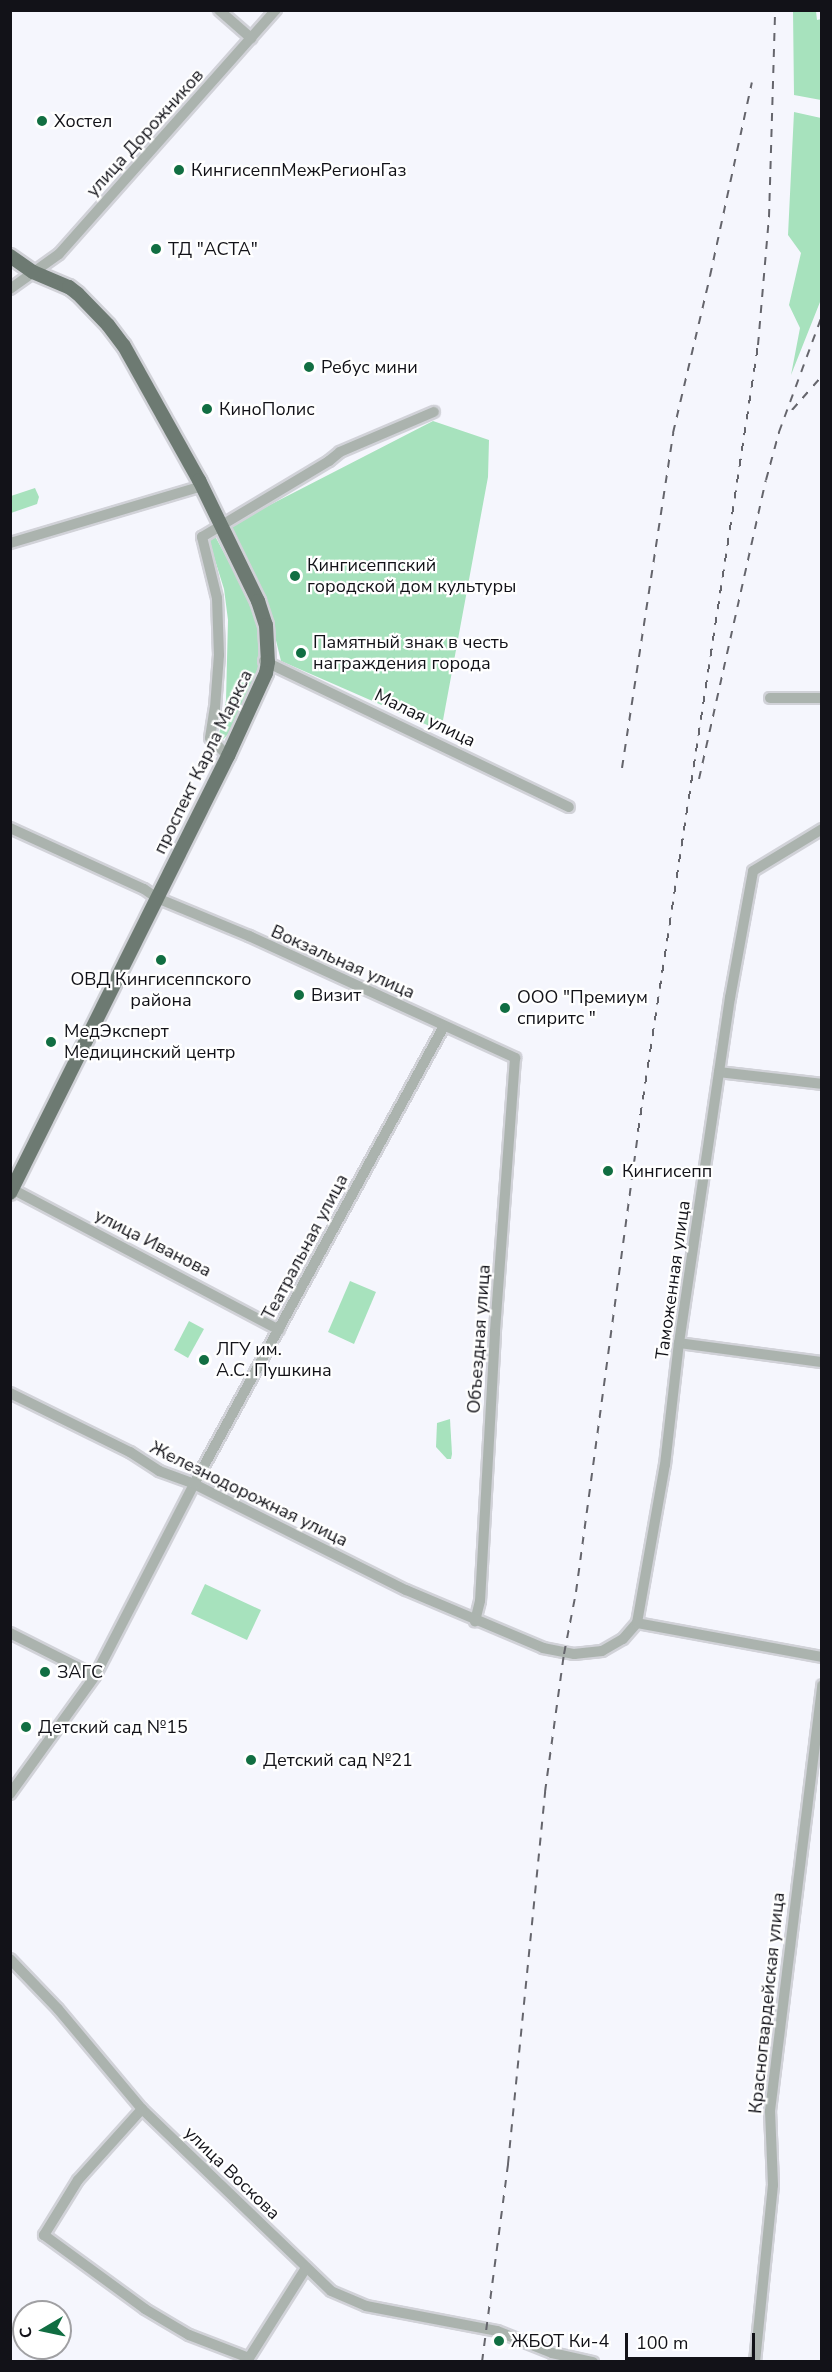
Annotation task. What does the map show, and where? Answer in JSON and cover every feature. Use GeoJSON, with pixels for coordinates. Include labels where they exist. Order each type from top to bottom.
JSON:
{"type":"FeatureCollection","features":[{"type":"Feature","properties":{"kind":"main road","name":"проспект Карла Маркса"},"geometry":{"type":"LineString","coordinates":[[10,256],[32,273],[69,287],[108,325],[124,346],[200,487],[258,601],[266,625],[266,673],[11,1188]]}},
{"type":"Feature","properties":{"kind":"main road"},"geometry":{"type":"LineString","coordinates":[[10,261],[32,273]]}},
{"type":"Feature","properties":{"kind":"street"},"geometry":{"type":"LineString","coordinates":[[219,10],[251,38]]}},
{"type":"Feature","properties":{"kind":"street","name":"улица Дорожников"},"geometry":{"type":"LineString","coordinates":[[10,289],[65,247],[276,10]]}},
{"type":"Feature","properties":{"kind":"street"},"geometry":{"type":"LineString","coordinates":[[226,755],[210,738],[219,655],[218,621],[217,598],[202,537],[329,461],[340,452],[434,412]]}},
{"type":"Feature","properties":{"kind":"street"},"geometry":{"type":"LineString","coordinates":[[10,543],[200,487]]}},
{"type":"Feature","properties":{"kind":"street","name":"Малая улица"},"geometry":{"type":"LineString","coordinates":[[266,661],[569,807]]}},
{"type":"Feature","properties":{"kind":"street"},"geometry":{"type":"LineString","coordinates":[[770,698],[822,698]]}},
{"type":"Feature","properties":{"kind":"street","name":"Вокзальная улица"},"geometry":{"type":"LineString","coordinates":[[10,828],[144,889],[155,897],[249,936],[515,1058]]}},
{"type":"Feature","properties":{"kind":"street","name":"Таможенная улица"},"geometry":{"type":"LineString","coordinates":[[637,1623],[665,1465],[679,1343],[719,1072],[753,871],[822,828]]}},
{"type":"Feature","properties":{"kind":"street","name":"Театральная улица"},"geometry":{"type":"LineString","coordinates":[[10,1794],[95,1676],[194,1484],[444,1026]]}},
{"type":"Feature","properties":{"kind":"street","name":"Объездная улица"},"geometry":{"type":"LineString","coordinates":[[475,1621],[480,1601],[495,1333],[515,1058]]}},
{"type":"Feature","properties":{"kind":"street"},"geometry":{"type":"LineString","coordinates":[[719,1072],[822,1084]]}},
{"type":"Feature","properties":{"kind":"street","name":"улица Иванова"},"geometry":{"type":"LineString","coordinates":[[11,1188],[279,1330]]}},
{"type":"Feature","properties":{"kind":"street"},"geometry":{"type":"LineString","coordinates":[[679,1343],[822,1362]]}},
{"type":"Feature","properties":{"kind":"street","name":"Железнодорожная улица"},"geometry":{"type":"LineString","coordinates":[[10,1393],[130,1452],[159,1471],[194,1484],[475,1621],[543,1648],[574,1654],[602,1650],[623,1639],[637,1623]]}},
{"type":"Feature","properties":{"kind":"street"},"geometry":{"type":"LineString","coordinates":[[637,1623],[822,1657]]}},
{"type":"Feature","properties":{"kind":"street"},"geometry":{"type":"LineString","coordinates":[[10,1633],[95,1676]]}},
{"type":"Feature","properties":{"kind":"street","name":"Красногвардейская улица"},"geometry":{"type":"LineString","coordinates":[[755,2361],[773,2185],[770,2111],[822,1685]]}},
{"type":"Feature","properties":{"kind":"street","name":"улица Воскова"},"geometry":{"type":"LineString","coordinates":[[10,1959],[58,2009],[141,2109],[331,2292],[349,2301],[480,2328],[511,2336],[552,2353],[593,2361]]}},
{"type":"Feature","properties":{"kind":"street"},"geometry":{"type":"LineString","coordinates":[[141,2109],[78,2180],[44,2235],[145,2309],[189,2335],[249,2358],[306,2268]]}},
{"type":"Feature","properties":{"kind":"green space"},"geometry":{"type":"Polygon","coordinates":[[[793,11],[816,11],[817,20],[821,19],[821,100],[794,95],[793,11]]]}},
{"type":"Feature","properties":{"kind":"green space"},"geometry":{"type":"Polygon","coordinates":[[[794,112],[821,118],[822,297],[791,375],[800,328],[789,305],[801,253],[788,235],[794,112]]]}},
{"type":"Feature","properties":{"kind":"green space"},"geometry":{"type":"Polygon","coordinates":[[[433,421],[489,440],[488,477],[441,731],[281,661],[269,612],[227,527],[433,421]]]}},
{"type":"Feature","properties":{"kind":"green space"},"geometry":{"type":"Polygon","coordinates":[[[35,488],[39,497],[37,504],[11,513],[11,496],[35,488]]]}},
{"type":"Feature","properties":{"kind":"green space"},"geometry":{"type":"Polygon","coordinates":[[[215,536],[238,579],[254,599],[263,627],[260,656],[263,671],[242,718],[221,742],[218,739],[226,700],[228,620],[224,589],[209,541],[215,536]]]}},
{"type":"Feature","properties":{"kind":"green space"},"geometry":{"type":"Polygon","coordinates":[[[350,1281],[376,1292],[354,1344],[328,1332],[350,1281]]]}},
{"type":"Feature","properties":{"kind":"green space"},"geometry":{"type":"Polygon","coordinates":[[[189,1321],[204,1329],[188,1358],[174,1350],[189,1321]]]}},
{"type":"Feature","properties":{"kind":"green space"},"geometry":{"type":"Polygon","coordinates":[[[450,1419],[452,1454],[451,1459],[447,1459],[436,1447],[437,1423],[450,1419]]]}},
{"type":"Feature","properties":{"kind":"green space"},"geometry":{"type":"Polygon","coordinates":[[[205,1584],[261,1610],[247,1640],[191,1614],[205,1584]]]}},
{"type":"Feature","properties":{"kind":"railway"},"geometry":{"type":"LineString","coordinates":[[482,2362],[508,2164],[545,1792],[564,1654],[576,1592],[638,1131],[758,345],[769,217],[775,10]]}},
{"type":"Feature","properties":{"kind":"railway"},"geometry":{"type":"LineString","coordinates":[[622,768],[673,433],[752,82]]}},
{"type":"Feature","properties":{"kind":"railway"},"geometry":{"type":"LineString","coordinates":[[699,779],[766,480],[779,432],[822,316]]}},
{"type":"Feature","properties":{"kind":"railway"},"geometry":{"type":"LineString","coordinates":[[792,410],[822,376]]}},
{"type":"Feature","properties":{"kind":"place","name":"Хостел"},"geometry":{"type":"Point","coordinates":[42,121]}},
{"type":"Feature","properties":{"kind":"place","name":"КингисеппМежРегионГаз"},"geometry":{"type":"Point","coordinates":[179,170]}},
{"type":"Feature","properties":{"kind":"place","name":"ТД \"АСТА\""},"geometry":{"type":"Point","coordinates":[156,249]}},
{"type":"Feature","properties":{"kind":"place","name":"Ребус мини"},"geometry":{"type":"Point","coordinates":[309,367]}},
{"type":"Feature","properties":{"kind":"place","name":"КиноПолис"},"geometry":{"type":"Point","coordinates":[207,409]}},
{"type":"Feature","properties":{"kind":"place","name":"Кингисеппский городской дом культуры"},"geometry":{"type":"Point","coordinates":[295,576]}},
{"type":"Feature","properties":{"kind":"place","name":"Памятный знак в честь награждения города"},"geometry":{"type":"Point","coordinates":[301,653]}},
{"type":"Feature","properties":{"kind":"place","name":"ОВД Кингисеппского района"},"geometry":{"type":"Point","coordinates":[161,960]}},
{"type":"Feature","properties":{"kind":"place","name":"Визит"},"geometry":{"type":"Point","coordinates":[299,995]}},
{"type":"Feature","properties":{"kind":"place","name":"ООО \"Премиум спиритс \""},"geometry":{"type":"Point","coordinates":[505,1008]}},
{"type":"Feature","properties":{"kind":"place","name":"МедЭксперт Медицинский центр"},"geometry":{"type":"Point","coordinates":[51,1042]}},
{"type":"Feature","properties":{"kind":"place","name":"Кингисепп"},"geometry":{"type":"Point","coordinates":[608,1171]}},
{"type":"Feature","properties":{"kind":"place","name":"ЛГУ им. А.С. Пушкина"},"geometry":{"type":"Point","coordinates":[204,1360]}},
{"type":"Feature","properties":{"kind":"place","name":"ЗАГС"},"geometry":{"type":"Point","coordinates":[45,1672]}},
{"type":"Feature","properties":{"kind":"place","name":"Детский сад №15"},"geometry":{"type":"Point","coordinates":[26,1727]}},
{"type":"Feature","properties":{"kind":"place","name":"Детский сад №21"},"geometry":{"type":"Point","coordinates":[251,1760]}},
{"type":"Feature","properties":{"kind":"place","name":"ЖБОТ Ки-4"},"geometry":{"type":"Point","coordinates":[499,2341]}}]}
